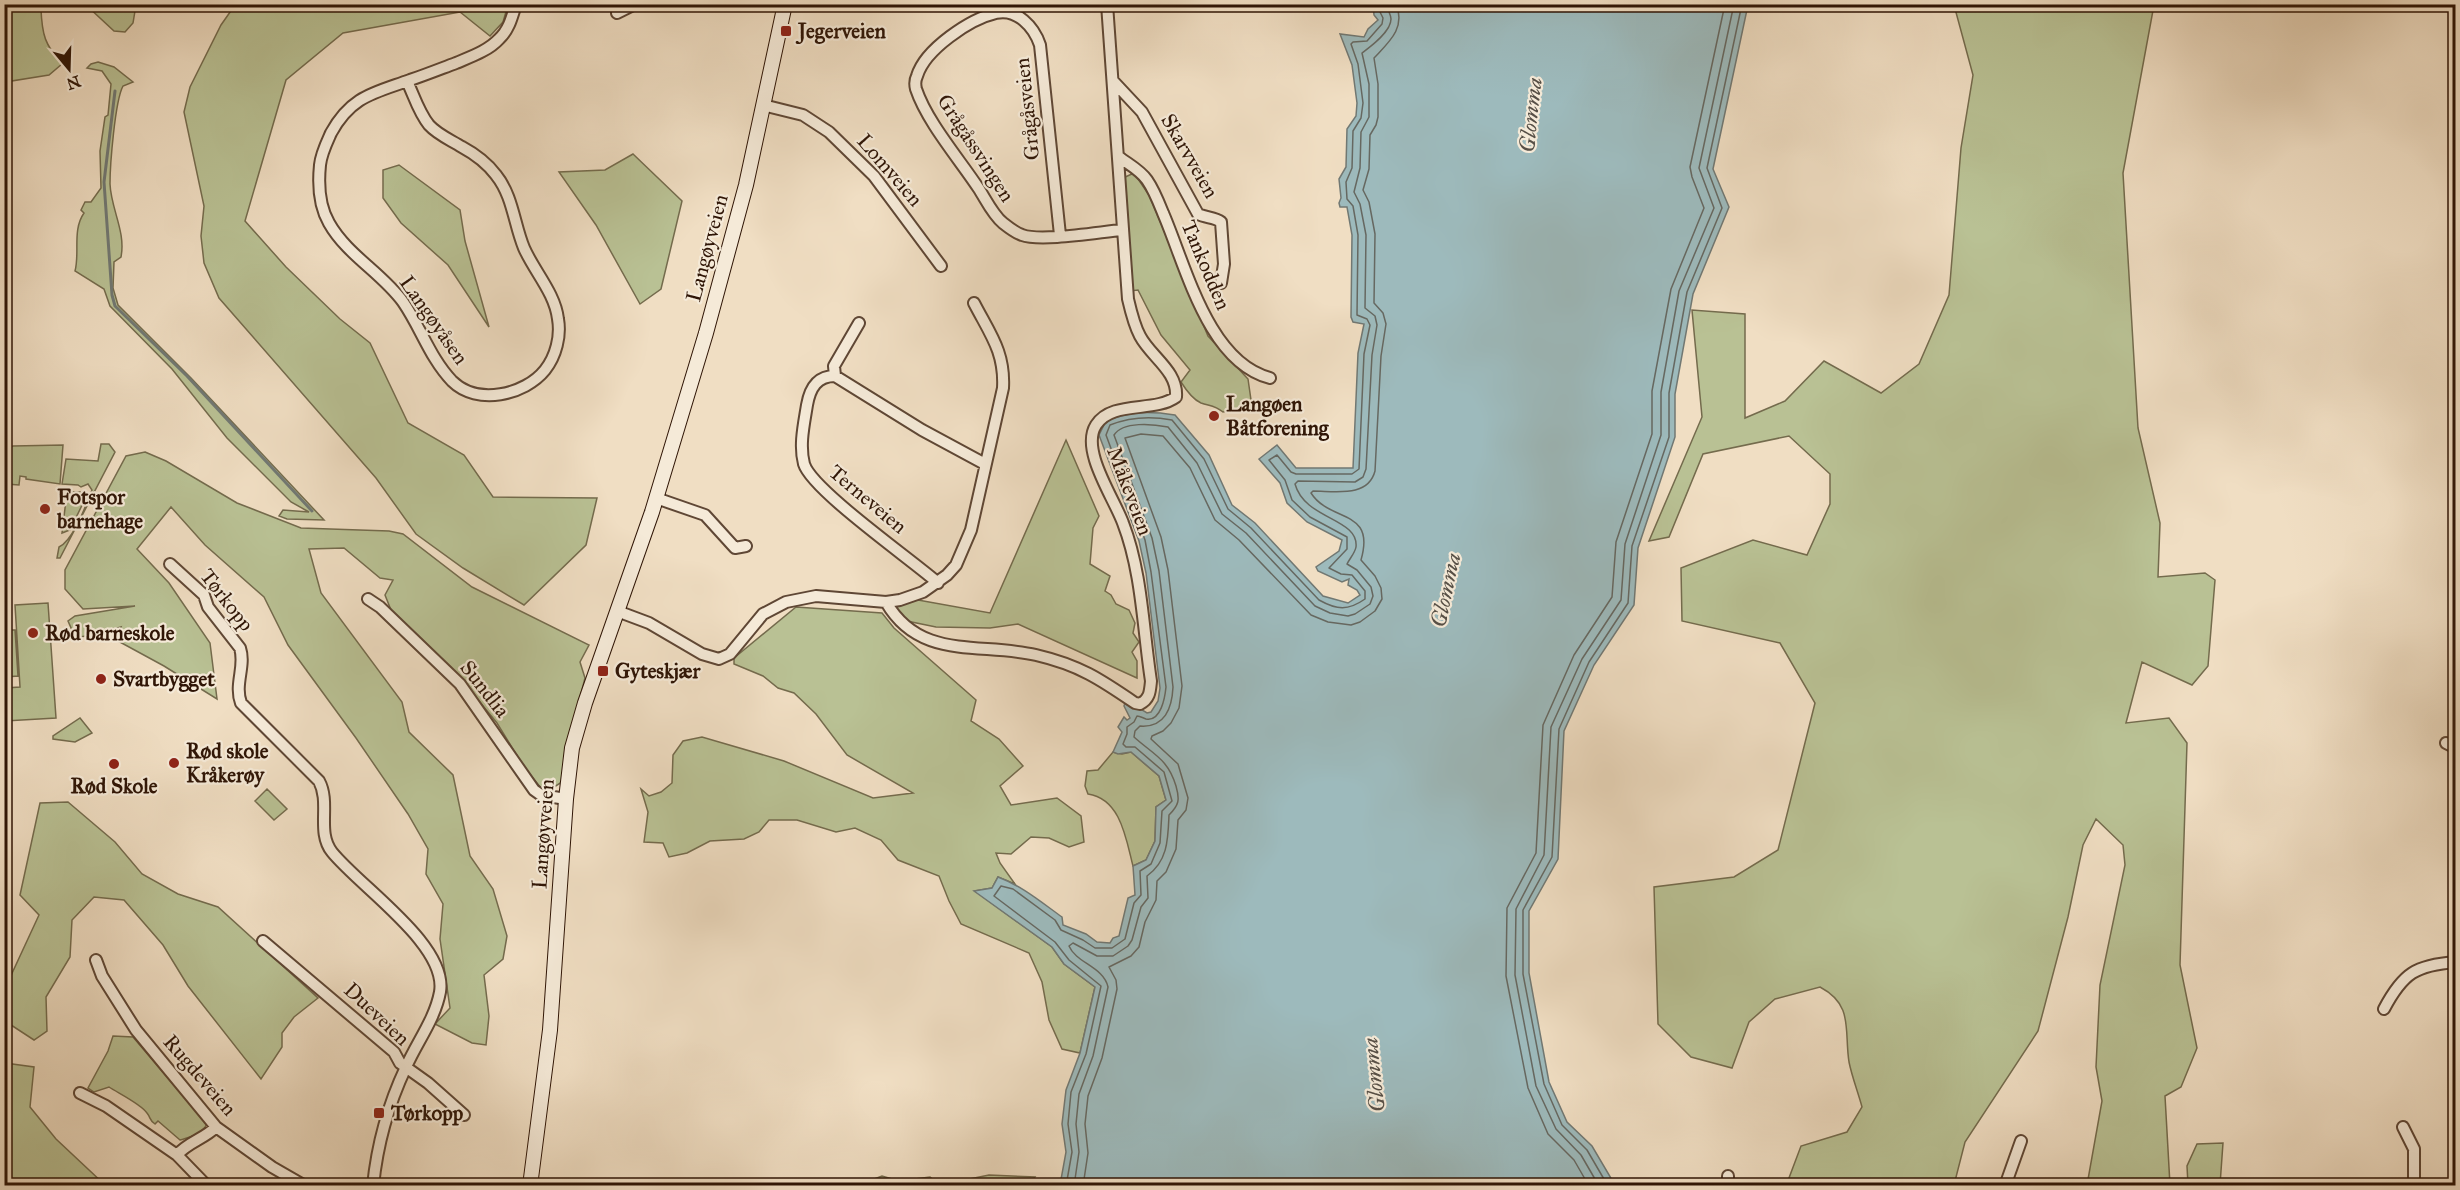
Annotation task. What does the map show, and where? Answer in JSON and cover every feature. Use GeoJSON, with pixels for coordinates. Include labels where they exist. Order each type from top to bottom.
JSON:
{"type":"FeatureCollection","features":[{"type":"Feature","properties":{"kind":"main road","name":"Langøyveien"},"geometry":{"type":"LineString","coordinates":[[530,1185],[550,1030],[566,799],[578,726],[656,498],[727,259],[785,4]]}},
{"type":"Feature","properties":{"kind":"street","name":"Langøyåsen"},"geometry":{"type":"LineString","coordinates":[[407,81],[420,111],[430,126],[484,162],[498,177],[514,210],[524,246],[554,303],[559,334],[556,347],[545,369],[534,381],[513,392],[484,394],[470,392],[456,385],[430,353],[402,301],[339,237],[323,209],[320,192],[321,158],[336,125],[349,107],[365,96],[470,57],[493,44],[508,28],[516,4]]}},
{"type":"Feature","properties":{"kind":"street"},"geometry":{"type":"LineString","coordinates":[[617,13],[635,4]]}},
{"type":"Feature","properties":{"kind":"street","name":"Måkeveien"},"geometry":{"type":"LineString","coordinates":[[886,602],[895,618],[903,626],[933,642],[953,648],[1034,655],[1053,660],[1093,675],[1135,703],[1140,704],[1146,701],[1149,694],[1151,681],[1134,561],[1123,522],[1094,457],[1090,437],[1097,424],[1106,416],[1126,409],[1169,402],[1176,397],[1177,386],[1140,336],[1128,299],[1107,4]]}},
{"type":"Feature","properties":{"kind":"street","name":"Grågåsveien"},"geometry":{"type":"LineString","coordinates":[[997,8],[1022,19],[1034,32],[1040,45],[1060,236]]}},
{"type":"Feature","properties":{"kind":"street","name":"Grågåssvingen"},"geometry":{"type":"LineString","coordinates":[[997,8],[942,42],[921,67],[915,86],[929,115],[1001,222],[1022,235],[1036,238],[1122,230]]}},
{"type":"Feature","properties":{"kind":"street","name":"Skarvveien"},"geometry":{"type":"LineString","coordinates":[[1113,81],[1142,112],[1198,214],[1216,218],[1221,222],[1224,264],[1221,283]]}},
{"type":"Feature","properties":{"kind":"street","name":"Lomveien"},"geometry":{"type":"LineString","coordinates":[[763,105],[803,115],[836,139],[874,176],[941,266]]}},
{"type":"Feature","properties":{"kind":"street","name":"Tankodden"},"geometry":{"type":"LineString","coordinates":[[1119,157],[1148,181],[1202,310],[1217,337],[1228,352],[1253,374],[1270,378]]}},
{"type":"Feature","properties":{"kind":"street"},"geometry":{"type":"LineString","coordinates":[[617,611],[649,623],[702,654],[719,659],[730,654],[763,614],[786,602],[816,596],[886,602],[912,597],[938,583],[956,565],[971,530],[1003,388],[1004,369],[998,347],[974,303]]}},
{"type":"Feature","properties":{"kind":"street"},"geometry":{"type":"LineString","coordinates":[[859,324],[834,366],[835,376],[922,430],[985,464]]}},
{"type":"Feature","properties":{"kind":"street","name":"Terneveien"},"geometry":{"type":"LineString","coordinates":[[835,376],[826,376],[817,380],[808,396],[802,432],[802,453],[807,471],[824,490],[938,583]]}},
{"type":"Feature","properties":{"kind":"street"},"geometry":{"type":"LineString","coordinates":[[656,498],[705,515],[735,548],[746,546]]}},
{"type":"Feature","properties":{"kind":"street","name":"Tørkopp"},"geometry":{"type":"LineString","coordinates":[[170,564],[204,595],[208,608],[240,648],[242,655],[237,687],[241,703],[320,782],[324,792],[326,840],[330,850],[411,930],[437,965],[441,979],[440,992],[434,1012],[406,1067],[391,1107],[373,1185]]}},
{"type":"Feature","properties":{"kind":"street","name":"Sundlia"},"geometry":{"type":"LineString","coordinates":[[368,599],[380,607],[460,684],[534,790],[541,795],[566,799]]}},
{"type":"Feature","properties":{"kind":"street","name":"Dueveien"},"geometry":{"type":"LineString","coordinates":[[263,940],[394,1052],[406,1067],[464,1115]]}},
{"type":"Feature","properties":{"kind":"street","name":"Rugdeveien"},"geometry":{"type":"LineString","coordinates":[[96,960],[102,976],[136,1030],[216,1127],[272,1167],[305,1185]]}},
{"type":"Feature","properties":{"kind":"street"},"geometry":{"type":"LineString","coordinates":[[2384,1009],[2395,990],[2411,972],[2429,965],[2456,962]]}},
{"type":"Feature","properties":{"kind":"street"},"geometry":{"type":"LineString","coordinates":[[80,1093],[106,1106],[177,1155],[202,1183]]}},
{"type":"Feature","properties":{"kind":"street"},"geometry":{"type":"LineString","coordinates":[[177,1155],[186,1145],[210,1134],[216,1127]]}},
{"type":"Feature","properties":{"kind":"street"},"geometry":{"type":"LineString","coordinates":[[2403,1127],[2414,1149],[2414,1185]]}},
{"type":"Feature","properties":{"kind":"street"},"geometry":{"type":"LineString","coordinates":[[2005,1185],[2021,1141]]}},
{"type":"Feature","properties":{"kind":"green space"},"geometry":{"type":"Polygon","coordinates":[[[4,5],[49,5],[41,9],[42,26],[48,45],[62,64],[49,75],[5,82],[4,5]]]}},
{"type":"Feature","properties":{"kind":"green space"},"geometry":{"type":"Polygon","coordinates":[[[86,5],[136,5],[133,23],[125,32],[114,31],[86,5]]]}},
{"type":"Feature","properties":{"kind":"green space"},"geometry":{"type":"Polygon","coordinates":[[[235,5],[508,5],[503,22],[490,36],[460,12],[343,33],[286,80],[245,221],[286,267],[340,319],[370,343],[408,423],[464,455],[493,497],[597,498],[586,545],[524,605],[463,568],[416,534],[376,478],[219,298],[204,263],[201,236],[204,206],[184,112],[190,87],[221,25],[235,5]]]}},
{"type":"Feature","properties":{"kind":"green space"},"geometry":{"type":"Polygon","coordinates":[[[1954,5],[2154,5],[2123,173],[2138,428],[2160,523],[2158,577],[2205,573],[2215,580],[2208,666],[2192,685],[2142,662],[2126,723],[2169,718],[2187,743],[2180,965],[2197,1048],[2181,1087],[2165,1096],[2170,1185],[2087,1185],[2102,1101],[2096,1067],[2100,985],[2125,865],[2123,845],[2096,819],[2083,845],[2068,917],[2038,1031],[1965,1142],[1954,1185],[1789,1185],[1789,1178],[1801,1146],[1847,1132],[1862,1107],[1849,1062],[1843,1010],[1831,994],[1820,987],[1775,999],[1749,1022],[1732,1068],[1691,1057],[1658,1024],[1654,887],[1734,877],[1778,850],[1815,703],[1780,643],[1682,621],[1681,568],[1753,540],[1807,555],[1830,504],[1830,474],[1789,436],[1703,454],[1669,537],[1649,541],[1702,417],[1692,310],[1745,314],[1745,418],[1785,401],[1824,361],[1881,393],[1919,364],[1949,295],[1961,148],[1973,75],[1954,5]]]}},
{"type":"Feature","properties":{"kind":"green space"},"geometry":{"type":"Polygon","coordinates":[[[98,62],[114,67],[133,82],[123,86],[120,94],[111,163],[111,193],[122,239],[121,257],[114,262],[113,288],[118,305],[191,378],[324,520],[287,519],[279,516],[283,510],[309,512],[291,502],[227,438],[172,369],[110,306],[104,289],[75,271],[78,227],[84,213],[81,210],[85,202],[91,202],[101,188],[100,151],[105,117],[108,115],[111,84],[102,71],[87,68],[98,62]]]}},
{"type":"Feature","properties":{"kind":"green space"},"geometry":{"type":"Polygon","coordinates":[[[633,154],[682,201],[661,289],[640,304],[596,225],[559,172],[605,170],[633,154]]]}},
{"type":"Feature","properties":{"kind":"green space"},"geometry":{"type":"Polygon","coordinates":[[[399,165],[460,210],[465,241],[489,327],[448,265],[401,223],[383,198],[383,170],[399,165]]]}},
{"type":"Feature","properties":{"kind":"green space"},"geometry":{"type":"Polygon","coordinates":[[[1134,173],[1149,195],[1208,336],[1248,379],[1252,407],[1223,412],[1192,397],[1181,382],[1190,370],[1161,335],[1138,290],[1130,291],[1123,178],[1134,173]]]}},
{"type":"Feature","properties":{"kind":"green space"},"geometry":{"type":"Polygon","coordinates":[[[1066,440],[1099,516],[1093,528],[1090,564],[1110,576],[1105,591],[1111,595],[1116,604],[1129,610],[1135,623],[1133,633],[1139,642],[1132,652],[1137,661],[1137,678],[1018,624],[990,628],[936,627],[902,620],[894,609],[899,603],[918,600],[990,613],[1066,440]]]}},
{"type":"Feature","properties":{"kind":"green space"},"geometry":{"type":"Polygon","coordinates":[[[101,444],[109,444],[115,452],[60,558],[57,558],[59,547],[74,530],[92,490],[88,484],[81,487],[62,484],[66,459],[98,461],[101,444]]]}},
{"type":"Feature","properties":{"kind":"green space"},"geometry":{"type":"Polygon","coordinates":[[[63,445],[60,484],[20,476],[19,485],[6,484],[5,449],[13,446],[63,445]]]}},
{"type":"Feature","properties":{"kind":"green space"},"geometry":{"type":"Polygon","coordinates":[[[145,452],[166,461],[237,503],[301,528],[389,531],[403,534],[472,587],[589,645],[580,662],[585,678],[562,782],[551,789],[541,788],[524,767],[497,723],[459,677],[391,610],[385,595],[393,580],[380,578],[344,548],[309,549],[321,593],[402,702],[409,732],[453,775],[470,856],[493,889],[507,936],[503,959],[484,975],[489,1016],[486,1045],[472,1043],[435,1024],[450,1008],[440,939],[443,904],[426,874],[428,849],[408,814],[356,738],[288,645],[264,597],[205,545],[171,507],[137,549],[169,583],[210,643],[217,699],[118,641],[121,627],[79,637],[72,630],[68,621],[75,616],[135,606],[83,609],[65,589],[65,570],[126,456],[145,452]]]}},
{"type":"Feature","properties":{"kind":"green space"},"geometry":{"type":"Polygon","coordinates":[[[67,492],[80,492],[86,497],[70,530],[62,533],[67,492]]]}},
{"type":"Feature","properties":{"kind":"green space","name":"Rød barneskole"},"geometry":{"type":"Polygon","coordinates":[[[48,603],[56,718],[5,721],[5,688],[20,687],[15,605],[48,603]]]}},
{"type":"Feature","properties":{"kind":"green space"},"geometry":{"type":"Polygon","coordinates":[[[796,607],[882,613],[894,628],[976,700],[971,721],[999,739],[1023,766],[1000,786],[1011,805],[1057,798],[1081,816],[1084,842],[1069,847],[1049,838],[1031,837],[1011,854],[996,853],[1000,863],[1015,884],[998,877],[992,888],[975,891],[1052,947],[1064,964],[1095,987],[1080,1053],[1062,1049],[1049,1020],[1042,982],[1029,953],[961,924],[939,876],[898,860],[881,840],[855,828],[836,832],[797,820],[769,820],[759,832],[744,839],[710,841],[687,853],[669,857],[663,843],[644,842],[648,812],[641,789],[649,796],[661,792],[672,783],[673,755],[683,741],[702,737],[784,761],[873,798],[913,793],[847,755],[816,714],[794,693],[778,688],[763,676],[734,664],[734,658],[796,607]]]}},
{"type":"Feature","properties":{"kind":"green space"},"geometry":{"type":"Polygon","coordinates":[[[5,630],[15,630],[18,676],[5,677],[5,630]]]}},
{"type":"Feature","properties":{"kind":"green space"},"geometry":{"type":"Polygon","coordinates":[[[80,718],[92,733],[75,742],[53,739],[53,736],[80,718]]]}},
{"type":"Feature","properties":{"kind":"green space"},"geometry":{"type":"Polygon","coordinates":[[[1113,752],[1122,754],[1131,752],[1159,776],[1166,800],[1156,807],[1155,841],[1146,860],[1133,866],[1124,833],[1115,812],[1099,797],[1088,794],[1085,786],[1087,771],[1098,770],[1113,752]]]}},
{"type":"Feature","properties":{"kind":"green space"},"geometry":{"type":"Polygon","coordinates":[[[267,789],[287,809],[274,820],[255,801],[267,789]]]}},
{"type":"Feature","properties":{"kind":"green space"},"geometry":{"type":"Polygon","coordinates":[[[68,802],[115,842],[142,874],[178,894],[218,907],[318,998],[294,1017],[282,1033],[282,1047],[261,1079],[188,986],[163,945],[124,900],[94,897],[72,920],[70,957],[46,997],[47,1031],[34,1040],[11,1025],[8,982],[39,915],[20,895],[40,803],[68,802]]]}},
{"type":"Feature","properties":{"kind":"green space"},"geometry":{"type":"Polygon","coordinates":[[[113,1036],[133,1037],[207,1124],[202,1131],[180,1140],[158,1121],[153,1123],[140,1106],[109,1087],[94,1092],[88,1088],[108,1051],[113,1036]]]}},
{"type":"Feature","properties":{"kind":"green space"},"geometry":{"type":"Polygon","coordinates":[[[5,1063],[34,1067],[30,1107],[56,1139],[105,1185],[5,1185],[5,1063]]]}},
{"type":"Feature","properties":{"kind":"green space"},"geometry":{"type":"Polygon","coordinates":[[[2223,1143],[2220,1185],[2188,1185],[2187,1166],[2197,1144],[2223,1143]]]}},
{"type":"Feature","properties":{"kind":"green space"},"geometry":{"type":"Polygon","coordinates":[[[989,1175],[1035,1177],[1029,1186],[871,1186],[869,1181],[882,1176],[899,1181],[930,1177],[940,1185],[989,1175]]]}},
{"type":"Feature","properties":{"kind":"water","name":"Glomma"},"geometry":{"type":"Polygon","coordinates":[[[1373,5],[1748,5],[1713,169],[1729,207],[1693,294],[1675,394],[1675,437],[1638,548],[1634,605],[1594,665],[1564,731],[1558,859],[1529,911],[1529,973],[1549,1082],[1567,1122],[1592,1146],[1615,1185],[1060,1185],[1066,1152],[1062,1124],[1066,1090],[1080,1053],[1095,987],[1064,964],[1052,947],[974,891],[992,888],[998,877],[1023,890],[1062,917],[1063,925],[1086,934],[1097,942],[1110,943],[1113,938],[1119,936],[1128,898],[1135,895],[1133,866],[1146,860],[1155,841],[1156,807],[1166,800],[1159,776],[1131,752],[1118,754],[1113,752],[1122,732],[1118,727],[1124,717],[1127,720],[1130,718],[1124,706],[1126,700],[1147,713],[1151,712],[1158,701],[1160,688],[1146,573],[1139,541],[1099,435],[1106,421],[1123,415],[1140,413],[1175,415],[1209,455],[1232,505],[1255,523],[1323,596],[1348,603],[1360,595],[1357,590],[1348,585],[1349,579],[1342,582],[1318,571],[1316,567],[1339,551],[1342,540],[1307,522],[1287,503],[1280,483],[1259,459],[1277,445],[1296,468],[1353,468],[1358,353],[1364,324],[1353,322],[1351,317],[1352,235],[1347,207],[1340,207],[1339,203],[1341,198],[1339,179],[1346,167],[1347,129],[1356,116],[1357,103],[1352,65],[1340,34],[1364,37],[1368,29],[1378,20],[1374,15],[1373,5]]]}},
{"type":"Feature","properties":{"kind":"waterway"},"geometry":{"type":"LineString","coordinates":[[115,91],[104,182],[112,295],[115,306],[187,376],[312,511]]}},
{"type":"Feature","properties":{"kind":"place","name":"Jegerveien"},"geometry":{"type":"Point","coordinates":[786,31]}},
{"type":"Feature","properties":{"kind":"place","name":"Langøen Båtforening"},"geometry":{"type":"Point","coordinates":[1214,416]}},
{"type":"Feature","properties":{"kind":"place","name":"Fotspor barnehage"},"geometry":{"type":"Point","coordinates":[45,509]}},
{"type":"Feature","properties":{"kind":"place","name":"Rød barneskole"},"geometry":{"type":"Point","coordinates":[33,633]}},
{"type":"Feature","properties":{"kind":"place","name":"Gyteskjær"},"geometry":{"type":"Point","coordinates":[603,671]}},
{"type":"Feature","properties":{"kind":"place","name":"Svartbygget"},"geometry":{"type":"Point","coordinates":[101,679]}},
{"type":"Feature","properties":{"kind":"place","name":"Rød skole Kråkerøy"},"geometry":{"type":"Point","coordinates":[174,763]}},
{"type":"Feature","properties":{"kind":"place","name":"Rød Skole"},"geometry":{"type":"Point","coordinates":[114,764]}},
{"type":"Feature","properties":{"kind":"place","name":"Tørkopp"},"geometry":{"type":"Point","coordinates":[379,1113]}}]}
